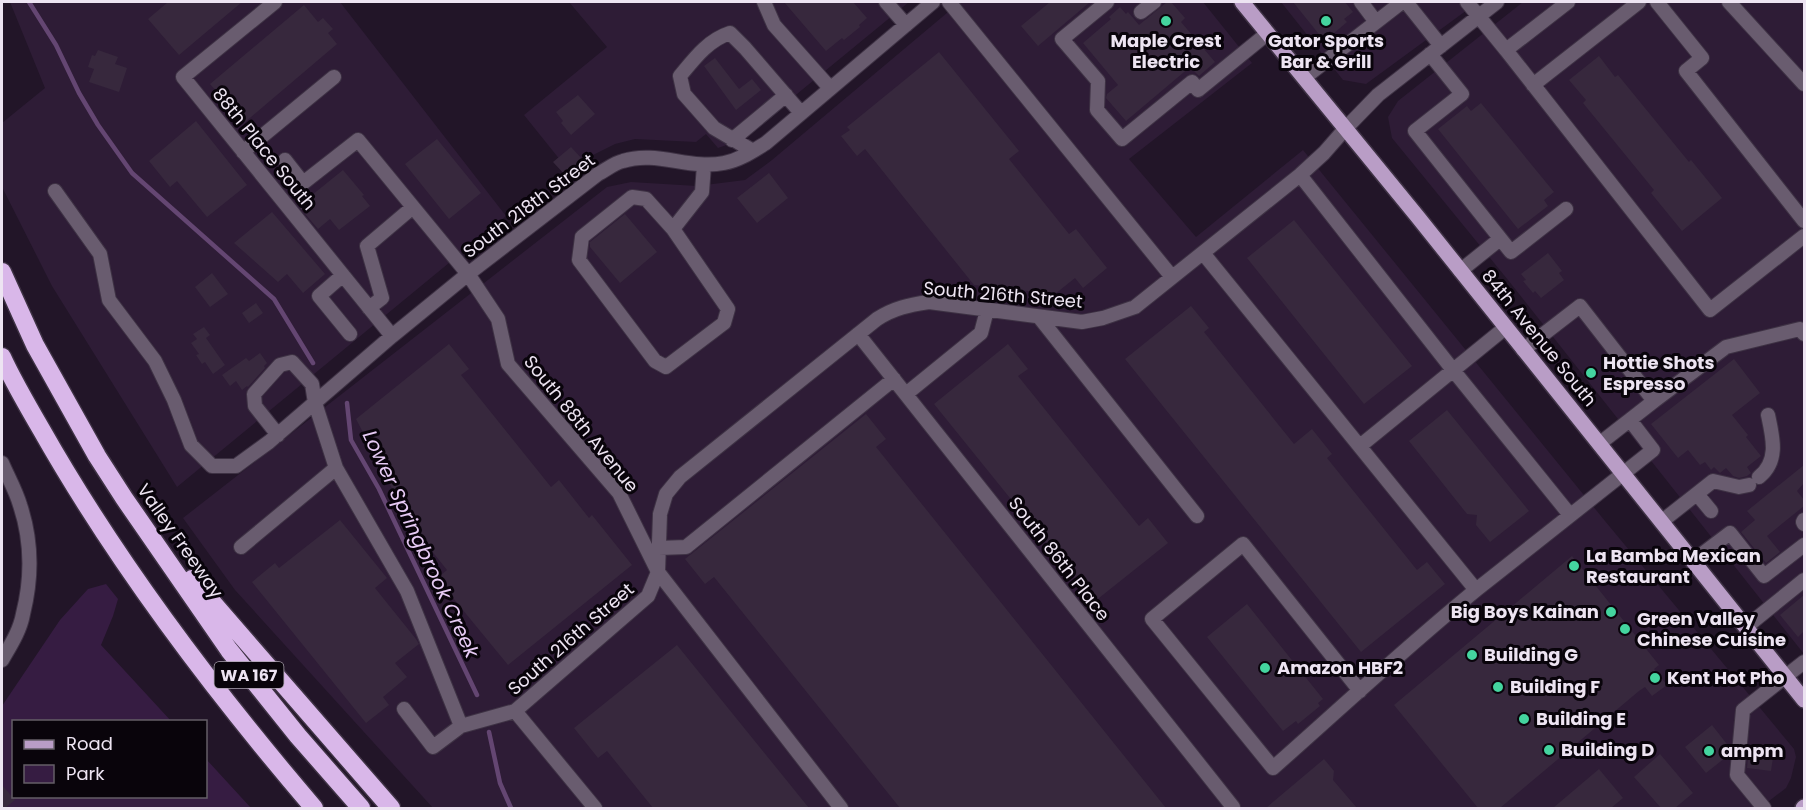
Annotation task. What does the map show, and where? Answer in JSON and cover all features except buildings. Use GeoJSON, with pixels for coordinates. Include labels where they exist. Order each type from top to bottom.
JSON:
{"type":"FeatureCollection","features":[{"type":"Feature","properties":{"kind":"highway","name":"Valley Freeway"},"geometry":{"type":"LineString","coordinates":[[2,272],[35,345],[97,456],[229,650],[298,736],[361,808]]}},
{"type":"Feature","properties":{"kind":"highway","name":"WA 167"},"geometry":{"type":"LineString","coordinates":[[2,357],[65,471],[121,560],[162,618],[253,737],[314,808]]}},
{"type":"Feature","properties":{"kind":"highway"},"geometry":{"type":"LineString","coordinates":[[149,532],[217,606],[391,808]]}},
{"type":"Feature","properties":{"kind":"highway"},"geometry":{"type":"LineString","coordinates":[[253,737],[298,808]]}},
{"type":"Feature","properties":{"kind":"main road","name":"84th Avenue South"},"geometry":{"type":"LineString","coordinates":[[1242,2],[1804,700]]}},
{"type":"Feature","properties":{"kind":"street","name":"88th Place South"},"geometry":{"type":"LineString","coordinates":[[275,2],[183,76],[392,336]]}},
{"type":"Feature","properties":{"kind":"street"},"geometry":{"type":"LineString","coordinates":[[764,2],[774,25],[830,88]]}},
{"type":"Feature","properties":{"kind":"street"},"geometry":{"type":"LineString","coordinates":[[886,2],[906,24]]}},
{"type":"Feature","properties":{"kind":"street","name":"South 218th Street"},"geometry":{"type":"LineString","coordinates":[[315,403],[468,274],[590,180],[622,161],[644,157],[704,165],[725,163],[753,151],[766,143],[933,2]]}},
{"type":"Feature","properties":{"kind":"street"},"geometry":{"type":"LineString","coordinates":[[949,2],[1173,277]]}},
{"type":"Feature","properties":{"kind":"street"},"geometry":{"type":"LineString","coordinates":[[1107,2],[1062,39],[1098,81],[1097,110],[1122,139],[1192,82],[1198,90],[1268,33]]}},
{"type":"Feature","properties":{"kind":"street"},"geometry":{"type":"LineString","coordinates":[[1141,12],[1154,2]]}},
{"type":"Feature","properties":{"kind":"street"},"geometry":{"type":"LineString","coordinates":[[1361,2],[1376,22]]}},
{"type":"Feature","properties":{"kind":"street"},"geometry":{"type":"LineString","coordinates":[[1304,78],[1404,2],[1462,94],[1415,131],[1511,252],[1566,209]]}},
{"type":"Feature","properties":{"kind":"street"},"geometry":{"type":"LineString","coordinates":[[1467,2],[1710,310],[1804,236]]}},
{"type":"Feature","properties":{"kind":"street","name":"South 216th Street"},"geometry":{"type":"LineString","coordinates":[[515,711],[648,596],[658,572],[660,514],[666,494],[680,477],[877,319],[892,310],[929,302],[1082,322],[1135,307],[1300,175],[1324,153],[1378,95],[1497,2]]}},
{"type":"Feature","properties":{"kind":"street"},"geometry":{"type":"LineString","coordinates":[[1506,50],[1568,2]]}},
{"type":"Feature","properties":{"kind":"street"},"geometry":{"type":"LineString","coordinates":[[1658,2],[1702,58],[1686,71],[1804,221]]}},
{"type":"Feature","properties":{"kind":"street"},"geometry":{"type":"LineString","coordinates":[[1729,2],[1804,84]]}},
{"type":"Feature","properties":{"kind":"street"},"geometry":{"type":"LineString","coordinates":[[1533,85],[1634,3]]}},
{"type":"Feature","properties":{"kind":"street"},"geometry":{"type":"LineString","coordinates":[[753,151],[714,128],[684,94],[680,76],[698,54],[718,37],[730,33],[746,48],[801,113]]}},
{"type":"Feature","properties":{"kind":"street"},"geometry":{"type":"LineString","coordinates":[[243,152],[334,77]]}},
{"type":"Feature","properties":{"kind":"street"},"geometry":{"type":"LineString","coordinates":[[732,140],[786,95]]}},
{"type":"Feature","properties":{"kind":"street","name":"South 88th Avenue"},"geometry":{"type":"LineString","coordinates":[[285,160],[303,183],[358,140],[468,274],[498,319],[508,364],[619,493],[658,572],[842,808]]}},
{"type":"Feature","properties":{"kind":"street"},"geometry":{"type":"LineString","coordinates":[[673,229],[702,192],[704,165]]}},
{"type":"Feature","properties":{"kind":"street"},"geometry":{"type":"LineString","coordinates":[[1300,175],[1570,515]]}},
{"type":"Feature","properties":{"kind":"street"},"geometry":{"type":"LineString","coordinates":[[55,191],[100,254],[109,300],[155,361],[174,400],[191,445],[212,466],[236,466],[278,435],[315,403]]}},
{"type":"Feature","properties":{"kind":"street"},"geometry":{"type":"LineString","coordinates":[[633,197],[646,199],[673,229],[728,309],[724,322],[666,367],[655,361],[579,260],[582,237],[633,197]]}},
{"type":"Feature","properties":{"kind":"street"},"geometry":{"type":"LineString","coordinates":[[369,308],[382,298],[367,246],[413,207]]}},
{"type":"Feature","properties":{"kind":"street"},"geometry":{"type":"LineString","coordinates":[[1460,271],[1500,239]]}},
{"type":"Feature","properties":{"kind":"street"},"geometry":{"type":"LineString","coordinates":[[1203,253],[1476,590]]}},
{"type":"Feature","properties":{"kind":"street"},"geometry":{"type":"LineString","coordinates":[[343,275],[320,297],[350,334]]}},
{"type":"Feature","properties":{"kind":"street"},"geometry":{"type":"LineString","coordinates":[[1523,350],[1580,306],[1654,401]]}},
{"type":"Feature","properties":{"kind":"street"},"geometry":{"type":"LineString","coordinates":[[906,394],[981,333],[987,310]]}},
{"type":"Feature","properties":{"kind":"street"},"geometry":{"type":"LineString","coordinates":[[1039,317],[1197,516]]}},
{"type":"Feature","properties":{"kind":"street"},"geometry":{"type":"LineString","coordinates":[[1360,446],[1505,328]]}},
{"type":"Feature","properties":{"kind":"street"},"geometry":{"type":"LineString","coordinates":[[1599,444],[1726,347],[1800,328],[1804,334]]}},
{"type":"Feature","properties":{"kind":"street","name":"South 86th Place"},"geometry":{"type":"LineString","coordinates":[[858,334],[1232,808]]}},
{"type":"Feature","properties":{"kind":"street"},"geometry":{"type":"LineString","coordinates":[[278,435],[255,406],[254,394],[280,365],[292,362],[312,384],[315,403],[336,468],[407,591],[461,726]]}},
{"type":"Feature","properties":{"kind":"street"},"geometry":{"type":"LineString","coordinates":[[659,548],[686,547],[894,379]]}},
{"type":"Feature","properties":{"kind":"street"},"geometry":{"type":"LineString","coordinates":[[1662,522],[1713,481],[1739,487],[1754,481],[1768,469],[1773,448],[1768,415]]}},
{"type":"Feature","properties":{"kind":"street"},"geometry":{"type":"LineString","coordinates":[[1360,691],[1243,544],[1152,619],[1273,768],[1476,590],[1653,450],[1630,420]]}},
{"type":"Feature","properties":{"kind":"street"},"geometry":{"type":"LineString","coordinates":[[2,463],[20,504],[30,541],[28,584],[23,615],[13,641],[2,660]]}},
{"type":"Feature","properties":{"kind":"street"},"geometry":{"type":"LineString","coordinates":[[241,547],[336,468]]}},
{"type":"Feature","properties":{"kind":"street"},"geometry":{"type":"LineString","coordinates":[[1697,494],[1712,511]]}},
{"type":"Feature","properties":{"kind":"street"},"geometry":{"type":"LineString","coordinates":[[1693,561],[1730,533],[1764,576],[1804,545]]}},
{"type":"Feature","properties":{"kind":"street"},"geometry":{"type":"LineString","coordinates":[[1746,627],[1804,579]]}},
{"type":"Feature","properties":{"kind":"street"},"geometry":{"type":"LineString","coordinates":[[1764,808],[1737,775],[1743,710],[1804,662]]}},
{"type":"Feature","properties":{"kind":"street"},"geometry":{"type":"LineString","coordinates":[[404,709],[433,747],[461,726],[515,711],[595,808]]}},
{"type":"Feature","properties":{"kind":"shaded area"},"geometry":{"type":"Polygon","coordinates":[[[10,2],[340,2],[506,216],[177,487],[52,286],[2,187],[2,123],[45,88],[10,2]]]}},
{"type":"Feature","properties":{"kind":"shaded area"},"geometry":{"type":"Polygon","coordinates":[[[569,2],[909,2],[741,140],[718,148],[706,134],[696,142],[635,139],[615,144],[569,171],[524,115],[607,47],[569,2]]]}},
{"type":"Feature","properties":{"kind":"shaded area"},"geometry":{"type":"Polygon","coordinates":[[[960,2],[1203,2],[1252,63],[1129,159],[1196,237],[1303,150],[1794,749],[1796,757],[1786,788],[1760,808],[433,808],[235,590],[183,518],[607,187],[631,182],[697,186],[745,180],[772,160],[960,2]]]}},
{"type":"Feature","properties":{"kind":"shaded area"},"geometry":{"type":"Polygon","coordinates":[[[1281,2],[1478,2],[1366,84],[1343,80],[1281,2]]]}},
{"type":"Feature","properties":{"kind":"shaded area"},"geometry":{"type":"Polygon","coordinates":[[[1523,2],[1804,2],[1804,654],[1508,280],[1392,138],[1388,117],[1398,101],[1523,2]]]}},
{"type":"Feature","properties":{"kind":"green space"},"geometry":{"type":"Polygon","coordinates":[[[106,584],[118,599],[101,645],[170,720],[12,720],[12,798],[207,798],[207,760],[251,808],[2,808],[2,706],[60,620],[88,589],[106,584]]]}},
{"type":"Feature","properties":{"kind":"waterway","name":"Lower Springbrook Creek"},"geometry":{"type":"LineString","coordinates":[[29,2],[56,45],[79,93],[98,125],[132,173],[274,299],[313,363]]}},
{"type":"Feature","properties":{"kind":"waterway","name":"Lower Springbrook Creek"},"geometry":{"type":"LineString","coordinates":[[347,403],[351,440],[379,489],[477,695]]}},
{"type":"Feature","properties":{"kind":"waterway","name":"Lower Springbrook Creek"},"geometry":{"type":"LineString","coordinates":[[489,732],[500,783],[511,808]]}},
{"type":"Feature","properties":{"kind":"place","name":"Maple Crest Electric"},"geometry":{"type":"Point","coordinates":[1166,21]}},
{"type":"Feature","properties":{"kind":"place","name":"Gator Sports Bar & Grill"},"geometry":{"type":"Point","coordinates":[1326,21]}},
{"type":"Feature","properties":{"kind":"place","name":"Hottie Shots Espresso"},"geometry":{"type":"Point","coordinates":[1591,373]}},
{"type":"Feature","properties":{"kind":"place","name":"La Bamba Mexican Restaurant"},"geometry":{"type":"Point","coordinates":[1574,566]}},
{"type":"Feature","properties":{"kind":"place","name":"Big Boys Kainan"},"geometry":{"type":"Point","coordinates":[1611,612]}},
{"type":"Feature","properties":{"kind":"place","name":"Green Valley Chinese Cuisine"},"geometry":{"type":"Point","coordinates":[1625,629]}},
{"type":"Feature","properties":{"kind":"place","name":"Building G"},"geometry":{"type":"Point","coordinates":[1472,655]}},
{"type":"Feature","properties":{"kind":"place","name":"Amazon HBF2"},"geometry":{"type":"Point","coordinates":[1265,668]}},
{"type":"Feature","properties":{"kind":"place","name":"Kent Hot Pho"},"geometry":{"type":"Point","coordinates":[1655,678]}},
{"type":"Feature","properties":{"kind":"place","name":"Building F"},"geometry":{"type":"Point","coordinates":[1498,687]}},
{"type":"Feature","properties":{"kind":"place","name":"Building E"},"geometry":{"type":"Point","coordinates":[1524,719]}},
{"type":"Feature","properties":{"kind":"place","name":"Building D"},"geometry":{"type":"Point","coordinates":[1549,750]}},
{"type":"Feature","properties":{"kind":"place","name":"ampm"},"geometry":{"type":"Point","coordinates":[1709,751]}}]}
